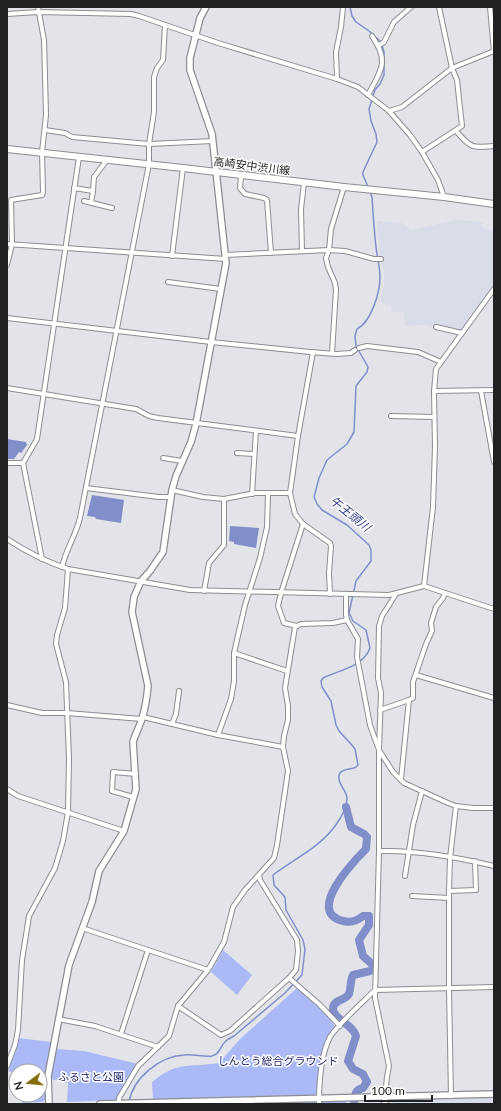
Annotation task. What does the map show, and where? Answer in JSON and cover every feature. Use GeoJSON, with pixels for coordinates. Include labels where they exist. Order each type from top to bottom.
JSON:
{"type":"FeatureCollection","features":[{"type":"Feature","properties":{"kind":"main road","name":"高崎安中渋川線"},"geometry":{"type":"LineString","coordinates":[[7,149],[149,164],[304,183],[444,197],[494,204]]}},
{"type":"Feature","properties":{"kind":"street"},"geometry":{"type":"LineString","coordinates":[[7,265],[12,244],[11,200],[42,195],[43,192],[42,152],[45,130],[44,40],[38,7]]}},
{"type":"Feature","properties":{"kind":"street"},"geometry":{"type":"LineString","coordinates":[[49,1104],[48,1076],[68,965],[94,894],[99,871],[124,831],[137,783],[133,742],[142,718],[147,699],[148,686],[132,608],[134,597],[141,581],[163,552],[172,490],[182,461],[191,442],[196,424],[221,289],[225,257],[213,141],[208,120],[190,70],[190,58],[195,36],[200,18],[206,7]]}},
{"type":"Feature","properties":{"kind":"street"},"geometry":{"type":"LineString","coordinates":[[338,79],[336,52],[343,7]]}},
{"type":"Feature","properties":{"kind":"street"},"geometry":{"type":"LineString","coordinates":[[378,46],[384,42],[394,22],[411,7]]}},
{"type":"Feature","properties":{"kind":"street"},"geometry":{"type":"LineString","coordinates":[[422,152],[462,126],[457,80],[452,68],[439,7]]}},
{"type":"Feature","properties":{"kind":"street"},"geometry":{"type":"LineString","coordinates":[[389,111],[402,107],[452,68],[494,51],[490,7]]}},
{"type":"Feature","properties":{"kind":"street"},"geometry":{"type":"LineString","coordinates":[[7,14],[38,12],[131,14],[195,36],[338,79],[358,87],[389,111],[410,135],[422,152],[438,180],[444,197]]}},
{"type":"Feature","properties":{"kind":"street"},"geometry":{"type":"LineString","coordinates":[[62,567],[65,553],[77,530],[149,164],[149,144],[154,112],[154,77],[157,68],[163,60],[165,25]]}},
{"type":"Feature","properties":{"kind":"street"},"geometry":{"type":"LineString","coordinates":[[369,96],[381,71],[383,62],[378,46],[372,36]]}},
{"type":"Feature","properties":{"kind":"street"},"geometry":{"type":"LineString","coordinates":[[45,130],[65,133],[72,137],[149,144],[213,141]]}},
{"type":"Feature","properties":{"kind":"street"},"geometry":{"type":"LineString","coordinates":[[456,131],[471,146],[478,148],[494,146]]}},
{"type":"Feature","properties":{"kind":"street"},"geometry":{"type":"LineString","coordinates":[[42,560],[23,463],[36,439],[79,157]]}},
{"type":"Feature","properties":{"kind":"street"},"geometry":{"type":"LineString","coordinates":[[91,203],[94,177],[107,160]]}},
{"type":"Feature","properties":{"kind":"street"},"geometry":{"type":"LineString","coordinates":[[172,256],[183,168]]}},
{"type":"Feature","properties":{"kind":"street"},"geometry":{"type":"LineString","coordinates":[[241,176],[240,188],[243,192],[267,200],[271,253]]}},
{"type":"Feature","properties":{"kind":"street"},"geometry":{"type":"LineString","coordinates":[[302,251],[301,209],[304,183]]}},
{"type":"Feature","properties":{"kind":"street"},"geometry":{"type":"LineString","coordinates":[[332,353],[336,290],[326,258],[329,250],[331,229],[344,187]]}},
{"type":"Feature","properties":{"kind":"street"},"geometry":{"type":"LineString","coordinates":[[74,188],[93,191]]}},
{"type":"Feature","properties":{"kind":"street"},"geometry":{"type":"LineString","coordinates":[[84,201],[112,208]]}},
{"type":"Feature","properties":{"kind":"street"},"geometry":{"type":"LineString","coordinates":[[7,244],[172,256],[225,257],[302,251],[345,250],[374,259],[381,259]]}},
{"type":"Feature","properties":{"kind":"street"},"geometry":{"type":"LineString","coordinates":[[168,282],[221,289]]}},
{"type":"Feature","properties":{"kind":"street"},"geometry":{"type":"LineString","coordinates":[[424,586],[433,507],[435,446],[434,391],[436,369],[494,289]]}},
{"type":"Feature","properties":{"kind":"street"},"geometry":{"type":"LineString","coordinates":[[7,318],[211,342],[313,352],[351,353],[357,349],[367,346],[418,352],[441,362]]}},
{"type":"Feature","properties":{"kind":"street"},"geometry":{"type":"LineString","coordinates":[[436,327],[462,334]]}},
{"type":"Feature","properties":{"kind":"street"},"geometry":{"type":"LineString","coordinates":[[313,352],[298,436],[290,493],[295,514],[303,524],[330,543],[330,594]]}},
{"type":"Feature","properties":{"kind":"street"},"geometry":{"type":"LineString","coordinates":[[7,388],[136,410],[158,418],[298,436]]}},
{"type":"Feature","properties":{"kind":"street"},"geometry":{"type":"LineString","coordinates":[[434,391],[494,390]]}},
{"type":"Feature","properties":{"kind":"street"},"geometry":{"type":"LineString","coordinates":[[481,391],[494,462]]}},
{"type":"Feature","properties":{"kind":"street"},"geometry":{"type":"LineString","coordinates":[[391,416],[434,418]]}},
{"type":"Feature","properties":{"kind":"street"},"geometry":{"type":"LineString","coordinates":[[252,494],[256,431]]}},
{"type":"Feature","properties":{"kind":"street"},"geometry":{"type":"LineString","coordinates":[[237,453],[254,454]]}},
{"type":"Feature","properties":{"kind":"street"},"geometry":{"type":"LineString","coordinates":[[163,458],[182,461]]}},
{"type":"Feature","properties":{"kind":"street"},"geometry":{"type":"LineString","coordinates":[[7,463],[23,463]]}},
{"type":"Feature","properties":{"kind":"street"},"geometry":{"type":"LineString","coordinates":[[86,488],[159,497],[172,497]]}},
{"type":"Feature","properties":{"kind":"street"},"geometry":{"type":"LineString","coordinates":[[172,490],[204,497],[224,499],[252,494],[290,493]]}},
{"type":"Feature","properties":{"kind":"street"},"geometry":{"type":"LineString","coordinates":[[218,735],[231,699],[234,681],[234,653],[245,605],[260,558],[267,527],[268,494]]}},
{"type":"Feature","properties":{"kind":"street"},"geometry":{"type":"LineString","coordinates":[[204,591],[209,563],[224,545],[224,499]]}},
{"type":"Feature","properties":{"kind":"street"},"geometry":{"type":"LineString","coordinates":[[298,626],[284,623],[278,606],[280,593],[303,524]]}},
{"type":"Feature","properties":{"kind":"street"},"geometry":{"type":"LineString","coordinates":[[7,539],[26,552],[42,560],[68,569],[141,581],[172,588],[204,591],[389,595],[424,586],[493,608],[494,603]]}},
{"type":"Feature","properties":{"kind":"street"},"geometry":{"type":"LineString","coordinates":[[7,1066],[15,1045],[18,1030],[22,960],[29,916],[55,868],[63,841],[68,812],[69,759],[66,682],[56,644],[57,635],[65,608],[68,569]]}},
{"type":"Feature","properties":{"kind":"street"},"geometry":{"type":"LineString","coordinates":[[380,710],[413,698],[413,682],[432,631],[431,623],[436,607],[443,598],[444,593]]}},
{"type":"Feature","properties":{"kind":"street"},"geometry":{"type":"LineString","coordinates":[[348,594],[346,615],[347,620],[358,639],[358,665],[370,725],[379,750],[393,772],[404,783],[456,806],[494,808]]}},
{"type":"Feature","properties":{"kind":"street"},"geometry":{"type":"LineString","coordinates":[[386,1104],[385,1097],[389,1066],[375,998],[381,693],[378,678],[379,626],[382,616],[396,594]]}},
{"type":"Feature","properties":{"kind":"street"},"geometry":{"type":"LineString","coordinates":[[124,1103],[119,1098],[138,1066],[169,1036],[178,1006],[208,970],[224,942],[233,907],[245,890],[274,858],[288,771],[284,748],[284,736],[288,720],[288,706],[285,688],[295,627],[301,624],[333,623],[347,620]]}},
{"type":"Feature","properties":{"kind":"street"},"geometry":{"type":"LineString","coordinates":[[234,653],[287,671]]}},
{"type":"Feature","properties":{"kind":"street"},"geometry":{"type":"LineString","coordinates":[[416,675],[494,698]]}},
{"type":"Feature","properties":{"kind":"street"},"geometry":{"type":"LineString","coordinates":[[172,724],[176,714],[178,690]]}},
{"type":"Feature","properties":{"kind":"street"},"geometry":{"type":"LineString","coordinates":[[401,780],[409,700]]}},
{"type":"Feature","properties":{"kind":"street"},"geometry":{"type":"LineString","coordinates":[[7,705],[42,713],[67,713],[142,718],[284,748]]}},
{"type":"Feature","properties":{"kind":"street"},"geometry":{"type":"LineString","coordinates":[[134,797],[112,791],[113,772],[136,774]]}},
{"type":"Feature","properties":{"kind":"street"},"geometry":{"type":"LineString","coordinates":[[7,789],[18,796],[124,831]]}},
{"type":"Feature","properties":{"kind":"street"},"geometry":{"type":"LineString","coordinates":[[405,876],[413,825],[422,791]]}},
{"type":"Feature","properties":{"kind":"street"},"geometry":{"type":"LineString","coordinates":[[451,1096],[449,891],[450,858],[456,806]]}},
{"type":"Feature","properties":{"kind":"street"},"geometry":{"type":"LineString","coordinates":[[379,851],[409,852],[475,861],[494,866]]}},
{"type":"Feature","properties":{"kind":"street"},"geometry":{"type":"LineString","coordinates":[[449,891],[476,890],[475,861]]}},
{"type":"Feature","properties":{"kind":"street"},"geometry":{"type":"LineString","coordinates":[[178,1006],[221,1035],[230,1031],[296,970],[298,951],[297,940],[260,880],[259,875]]}},
{"type":"Feature","properties":{"kind":"street"},"geometry":{"type":"LineString","coordinates":[[412,896],[449,898]]}},
{"type":"Feature","properties":{"kind":"street"},"geometry":{"type":"LineString","coordinates":[[82,928],[208,970]]}},
{"type":"Feature","properties":{"kind":"street"},"geometry":{"type":"LineString","coordinates":[[121,1034],[148,950]]}},
{"type":"Feature","properties":{"kind":"street"},"geometry":{"type":"LineString","coordinates":[[289,978],[343,1023]]}},
{"type":"Feature","properties":{"kind":"street"},"geometry":{"type":"LineString","coordinates":[[319,1101],[325,1052],[331,1037],[375,990],[494,987]]}},
{"type":"Feature","properties":{"kind":"street"},"geometry":{"type":"LineString","coordinates":[[58,1019],[95,1026],[158,1047]]}},
{"type":"Feature","properties":{"kind":"street"},"geometry":{"type":"LineString","coordinates":[[100,1104],[319,1101],[347,1098],[494,1094]]}},
{"type":"Feature","properties":{"kind":"shaded area"},"geometry":{"type":"Polygon","coordinates":[[[456,220],[483,222],[482,225],[485,229],[494,230],[494,284],[460,331],[437,325],[436,328],[425,325],[405,326],[404,312],[391,312],[391,306],[380,302],[384,284],[384,274],[380,256],[377,221],[402,223],[411,230],[456,220]]]}},
{"type":"Feature","properties":{"kind":"shaded area"},"geometry":{"type":"Polygon","coordinates":[[[7,439],[26,442],[27,445],[14,459],[7,459],[7,439]]]}},
{"type":"Feature","properties":{"kind":"shaded area"},"geometry":{"type":"Polygon","coordinates":[[[92,495],[124,500],[121,523],[87,516],[92,495]]]}},
{"type":"Feature","properties":{"kind":"shaded area"},"geometry":{"type":"Polygon","coordinates":[[[230,526],[259,528],[256,548],[234,544],[234,542],[229,541],[230,526]]]}},
{"type":"Feature","properties":{"kind":"shaded area"},"geometry":{"type":"Polygon","coordinates":[[[494,1097],[494,1104],[391,1104],[394,1100],[494,1097]]]}},
{"type":"Feature","properties":{"kind":"green space"},"geometry":{"type":"Polygon","coordinates":[[[223,950],[252,975],[237,995],[211,972],[223,950]]]}},
{"type":"Feature","properties":{"kind":"green space","name":"しんとう総合グラウンド"},"geometry":{"type":"Polygon","coordinates":[[[297,988],[327,1014],[335,1027],[329,1034],[324,1044],[316,1092],[316,1103],[346,1100],[346,1104],[194,1104],[153,1101],[152,1082],[170,1070],[184,1066],[219,1063],[240,1039],[297,988]]]}},
{"type":"Feature","properties":{"kind":"green space"},"geometry":{"type":"Polygon","coordinates":[[[18,1038],[52,1042],[48,1063],[11,1063],[16,1050],[18,1038]]]}},
{"type":"Feature","properties":{"kind":"green space","name":"ふるさと公園"},"geometry":{"type":"Polygon","coordinates":[[[56,1049],[84,1051],[138,1064],[116,1100],[67,1102],[68,1083],[51,1079],[56,1049]]]}},
{"type":"Feature","properties":{"kind":"waterway","name":"午王頭川"},"geometry":{"type":"LineString","coordinates":[[350,7],[352,16],[356,22],[381,42],[384,52],[384,75],[380,84],[375,90],[369,109],[377,142],[363,172],[368,187]]}},
{"type":"Feature","properties":{"kind":"waterway","name":"午王頭川"},"geometry":{"type":"LineString","coordinates":[[129,1102],[136,1085],[142,1077],[157,1064],[175,1056],[215,1055],[224,1043],[285,993],[302,975],[305,949],[303,940],[286,910],[285,897],[274,885],[273,875],[314,847],[335,826],[343,813],[347,802],[346,795],[339,779],[340,773],[343,770],[354,768],[358,765],[355,749],[339,731],[336,725],[331,701],[322,687],[321,681],[323,678],[350,667],[362,660],[370,648],[366,630],[353,621],[349,613],[356,581],[371,561],[371,550],[369,545],[347,525],[322,510],[314,497],[319,478],[327,460],[347,444],[354,432],[356,386],[367,372],[368,367],[356,346],[355,336],[357,329],[366,320],[374,306],[380,284],[372,197],[370,192]]}},
{"type":"Feature","properties":{"kind":"waterway","name":"午王頭川"},"geometry":{"type":"LineString","coordinates":[[346,807],[351,827],[367,837],[366,849],[343,875],[336,886],[330,897],[329,908],[333,916],[346,922],[351,922],[363,916],[369,916],[369,925],[359,940],[363,956],[372,964],[373,968],[370,971],[353,975],[349,994],[345,998],[337,1001],[333,1008],[335,1015],[351,1028],[356,1036],[348,1061],[353,1069],[363,1074],[367,1082],[363,1088],[356,1092],[354,1104]]}}]}
